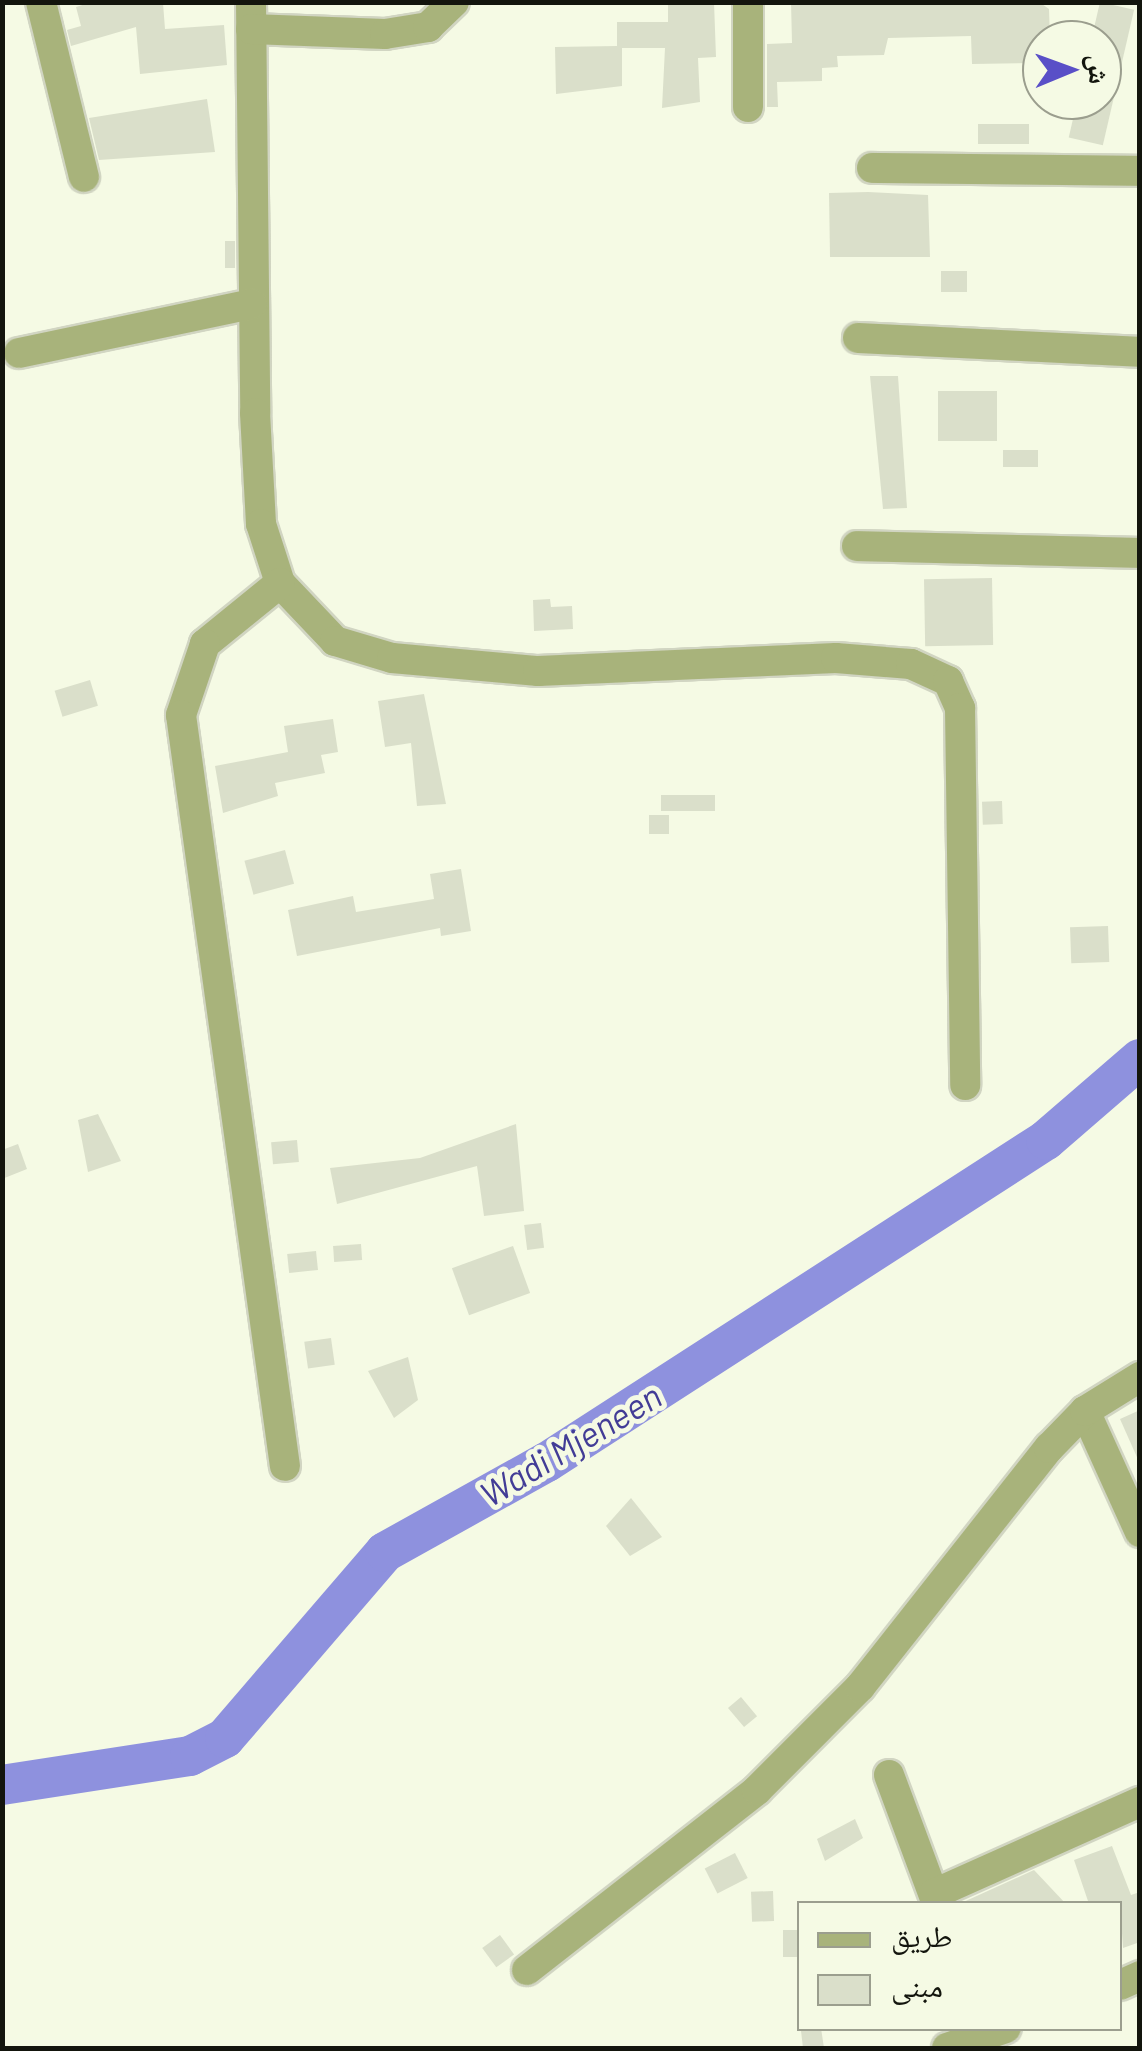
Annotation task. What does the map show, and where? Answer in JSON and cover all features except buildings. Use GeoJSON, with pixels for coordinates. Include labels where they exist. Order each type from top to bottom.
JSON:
{"type":"FeatureCollection","features":[{"type":"Feature","properties":{"kind":"street"},"geometry":{"type":"LineString","coordinates":[[41,2],[84,177]]}},
{"type":"Feature","properties":{"kind":"street"},"geometry":{"type":"LineString","coordinates":[[454,2],[428,27],[385,34],[251,16],[252,304],[261,524],[280,583],[336,641],[392,658],[538,670],[836,658],[911,664],[948,681],[959,693],[962,744],[965,1085]]}},
{"type":"Feature","properties":{"kind":"street"},"geometry":{"type":"LineString","coordinates":[[748,2],[748,107]]}},
{"type":"Feature","properties":{"kind":"street"},"geometry":{"type":"LineString","coordinates":[[872,168],[1140,171]]}},
{"type":"Feature","properties":{"kind":"street"},"geometry":{"type":"LineString","coordinates":[[18,353],[252,304]]}},
{"type":"Feature","properties":{"kind":"street"},"geometry":{"type":"LineString","coordinates":[[858,338],[1140,352]]}},
{"type":"Feature","properties":{"kind":"street"},"geometry":{"type":"LineString","coordinates":[[857,546],[1140,553]]}},
{"type":"Feature","properties":{"kind":"street"},"geometry":{"type":"LineString","coordinates":[[280,583],[204,644],[180,715],[284,1466]]}},
{"type":"Feature","properties":{"kind":"street"},"geometry":{"type":"LineString","coordinates":[[526,1970],[770,1777],[860,1686],[1085,1410],[1140,1378]]}},
{"type":"Feature","properties":{"kind":"street"},"geometry":{"type":"LineString","coordinates":[[1085,1410],[1140,1532]]}},
{"type":"Feature","properties":{"kind":"street"},"geometry":{"type":"LineString","coordinates":[[888,1775],[936,1899],[1140,1802]]}},
{"type":"Feature","properties":{"kind":"street"},"geometry":{"type":"LineString","coordinates":[[946,2048],[990,2031]]}},
{"type":"Feature","properties":{"kind":"waterway","name":"Wadi Mjeneen"},"geometry":{"type":"LineString","coordinates":[[2,1785],[190,1756],[225,1738],[385,1552],[547,1462],[1046,1140],[1140,1059]]}}]}
